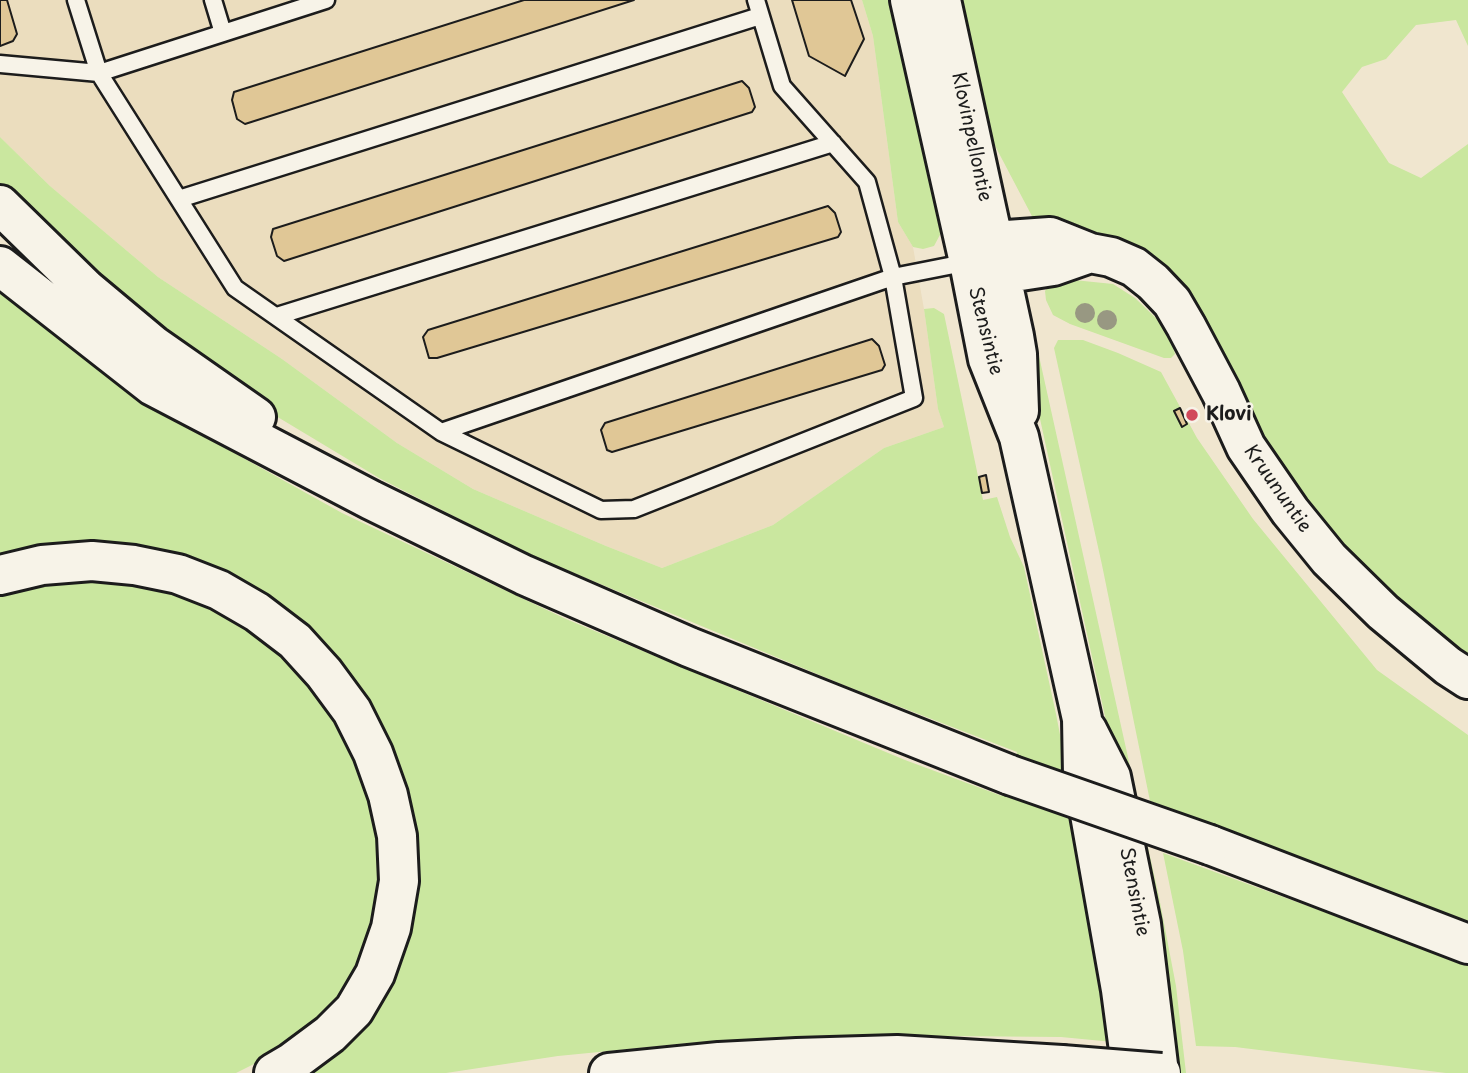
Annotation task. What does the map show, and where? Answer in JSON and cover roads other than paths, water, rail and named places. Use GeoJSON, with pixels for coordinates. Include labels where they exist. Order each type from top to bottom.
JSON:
{"type":"FeatureCollection","features":[{"type":"Feature","properties":{"kind":"main road","name":"Klovinpellontie"},"geometry":{"type":"LineString","coordinates":[[910,0],[988,259]]}},
{"type":"Feature","properties":{"kind":"main road","name":"Klovinpellontie"},"geometry":{"type":"LineString","coordinates":[[941,0],[988,259]]}},
{"type":"Feature","properties":{"kind":"main road"},"geometry":{"type":"LineString","coordinates":[[0,205],[86,289],[153,345],[370,500]]}},
{"type":"Feature","properties":{"kind":"main road","name":"Kruununtie"},"geometry":{"type":"LineString","coordinates":[[988,259],[1053,266],[1090,253],[1111,257],[1134,267],[1153,282],[1172,303],[1192,337],[1246,447],[1298,520],[1329,559],[1383,612],[1448,666],[1468,679]]}},
{"type":"Feature","properties":{"kind":"main road","name":"Stensintie"},"geometry":{"type":"LineString","coordinates":[[988,259],[1017,354],[1019,438],[1082,719],[1083,775],[1121,990],[1132,1073]]}},
{"type":"Feature","properties":{"kind":"main road"},"geometry":{"type":"LineString","coordinates":[[0,266],[153,386],[370,500],[524,575],[689,648],[1010,775],[1210,845],[1468,944]]}},
{"type":"Feature","properties":{"kind":"main road"},"geometry":{"type":"LineString","coordinates":[[0,575],[42,565],[92,561],[134,565],[178,574],[219,590],[257,612],[295,640],[352,711],[373,753],[388,795],[397,836],[399,881],[391,928],[375,974],[354,1010],[330,1034],[274,1073]]}},
{"type":"Feature","properties":{"kind":"main road","name":"Stensintie"},"geometry":{"type":"LineString","coordinates":[[1082,719],[1111,777],[1142,924],[1160,1073]]}},
{"type":"Feature","properties":{"kind":"main road"},"geometry":{"type":"LineString","coordinates":[[610,1073],[719,1062],[897,1055],[1160,1073]]}},
{"type":"Feature","properties":{"kind":"main road"},"geometry":{"type":"LineString","coordinates":[[1024,1073],[1062,1065]]}},
{"type":"Feature","properties":{"kind":"lane"},"geometry":{"type":"LineString","coordinates":[[76,0],[99,73],[235,288],[441,432],[601,510],[634,509],[914,398],[893,277],[867,182],[782,86],[758,8],[179,198]]}},
{"type":"Feature","properties":{"kind":"lane"},"geometry":{"type":"LineString","coordinates":[[213,0],[223,33]]}},
{"type":"Feature","properties":{"kind":"lane"},"geometry":{"type":"LineString","coordinates":[[0,64],[99,73],[326,0]]}},
{"type":"Feature","properties":{"kind":"lane"},"geometry":{"type":"LineString","coordinates":[[277,316],[833,144]]}},
{"type":"Feature","properties":{"kind":"lane"},"geometry":{"type":"LineString","coordinates":[[441,432],[893,277],[988,259]]}},
{"type":"Feature","properties":{"kind":"place","name":"Klovi"},"geometry":{"type":"Point","coordinates":[1192,415]}}]}
